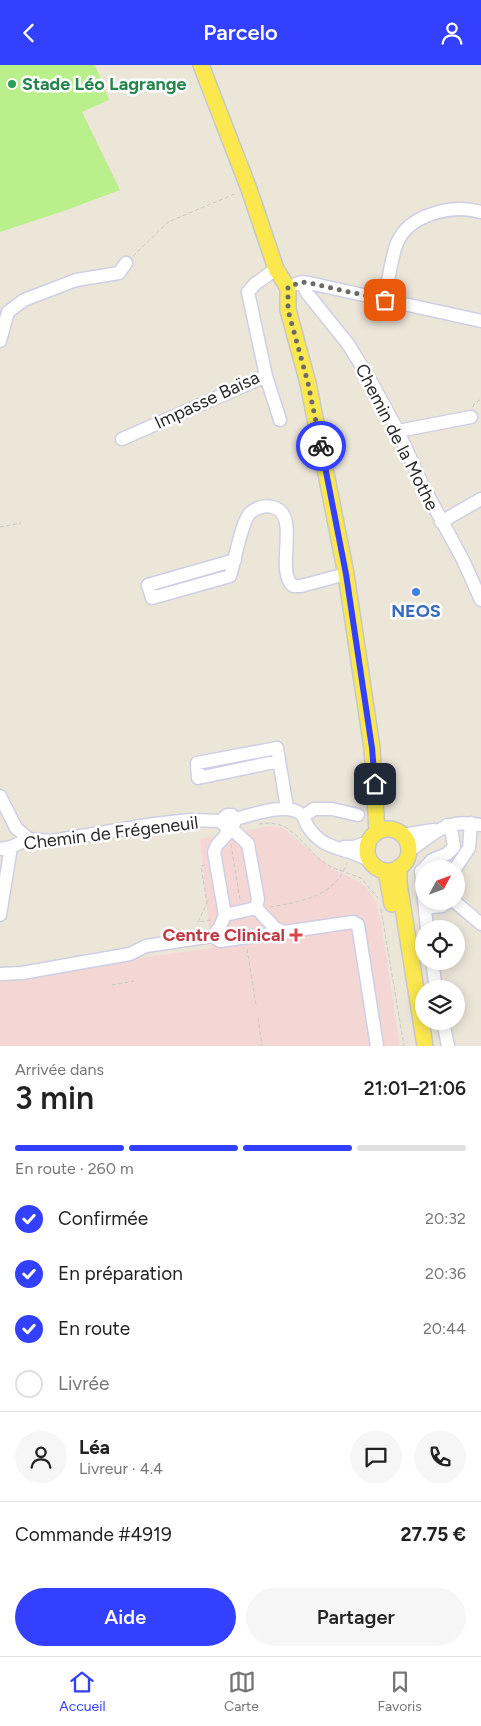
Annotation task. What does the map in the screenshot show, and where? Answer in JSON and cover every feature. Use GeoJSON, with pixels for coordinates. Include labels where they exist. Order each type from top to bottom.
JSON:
{"type":"FeatureCollection","features":[{"type":"Feature","properties":{"kind":"main road"},"geometry":{"type":"LineString","coordinates":[[201,65],[249,189],[276,269],[295,285],[288,310],[308,383],[346,574],[385,834]]}},
{"type":"Feature","properties":{"kind":"main road"},"geometry":{"type":"LineString","coordinates":[[385,834],[406,840],[408,852],[404,863],[392,869],[374,866],[370,861],[366,848],[385,834]]}},
{"type":"Feature","properties":{"kind":"main road"},"geometry":{"type":"LineString","coordinates":[[392,869],[417,1046]]}},
{"type":"Feature","properties":{"kind":"main road"},"geometry":{"type":"LineString","coordinates":[[392,869],[400,883],[425,1046]]}},
{"type":"Feature","properties":{"kind":"street"},"geometry":{"type":"LineString","coordinates":[[385,300],[397,242],[411,225],[426,215],[445,210],[461,209],[481,212]]}},
{"type":"Feature","properties":{"kind":"street"},"geometry":{"type":"LineString","coordinates":[[0,341],[8,312],[24,300],[76,280],[120,273],[126,263]]}},
{"type":"Feature","properties":{"kind":"street","name":"Impasse Baïsa"},"geometry":{"type":"LineString","coordinates":[[122,439],[266,376],[248,292],[255,283],[276,269]]}},
{"type":"Feature","properties":{"kind":"street"},"geometry":{"type":"LineString","coordinates":[[295,285],[385,300],[481,321]]}},
{"type":"Feature","properties":{"kind":"street","name":"Chemin de la Mothe"},"geometry":{"type":"LineString","coordinates":[[295,285],[307,293],[348,344],[398,431],[441,522],[463,559],[481,600]]}},
{"type":"Feature","properties":{"kind":"street"},"geometry":{"type":"LineString","coordinates":[[266,376],[280,420]]}},
{"type":"Feature","properties":{"kind":"street"},"geometry":{"type":"LineString","coordinates":[[398,431],[471,417]]}},
{"type":"Feature","properties":{"kind":"street"},"geometry":{"type":"LineString","coordinates":[[441,522],[481,499]]}},
{"type":"Feature","properties":{"kind":"street"},"geometry":{"type":"LineString","coordinates":[[235,560],[148,585],[152,598],[230,576],[235,560],[246,520],[251,512],[262,506],[272,507],[281,511],[286,521],[286,571],[289,583],[293,587],[346,574]]}},
{"type":"Feature","properties":{"kind":"street"},"geometry":{"type":"LineString","coordinates":[[279,761],[198,778],[196,763],[277,748],[287,808],[296,810],[304,816],[308,826],[318,839],[331,846],[360,854],[370,861]]}},
{"type":"Feature","properties":{"kind":"street"},"geometry":{"type":"LineString","coordinates":[[0,795],[16,828],[30,839]]}},
{"type":"Feature","properties":{"kind":"street","name":"Chemin de Frégeneuil"},"geometry":{"type":"LineString","coordinates":[[5,848],[30,839],[51,841],[130,827],[190,820],[229,823],[287,808]]}},
{"type":"Feature","properties":{"kind":"street"},"geometry":{"type":"LineString","coordinates":[[304,816],[314,809],[332,809],[358,815]]}},
{"type":"Feature","properties":{"kind":"street"},"geometry":{"type":"LineString","coordinates":[[229,823],[233,830],[248,844],[260,908],[275,929],[284,932]]}},
{"type":"Feature","properties":{"kind":"street"},"geometry":{"type":"LineString","coordinates":[[0,974],[22,973],[130,954],[146,946],[213,936],[220,927],[225,915],[214,852],[217,845],[226,835],[229,823]]}},
{"type":"Feature","properties":{"kind":"street"},"geometry":{"type":"LineString","coordinates":[[331,846],[354,847],[385,834],[476,824],[469,848],[461,860]]}},
{"type":"Feature","properties":{"kind":"street"},"geometry":{"type":"LineString","coordinates":[[408,852],[442,827]]}},
{"type":"Feature","properties":{"kind":"street"},"geometry":{"type":"LineString","coordinates":[[432,860],[447,855],[454,847],[452,834],[442,827]]}},
{"type":"Feature","properties":{"kind":"street"},"geometry":{"type":"LineString","coordinates":[[469,848],[481,842]]}},
{"type":"Feature","properties":{"kind":"street"},"geometry":{"type":"LineString","coordinates":[[0,915],[5,848]]}},
{"type":"Feature","properties":{"kind":"street"},"geometry":{"type":"LineString","coordinates":[[225,915],[260,908]]}},
{"type":"Feature","properties":{"kind":"street"},"geometry":{"type":"LineString","coordinates":[[433,920],[442,910]]}},
{"type":"Feature","properties":{"kind":"street"},"geometry":{"type":"LineString","coordinates":[[458,910],[481,925]]}},
{"type":"Feature","properties":{"kind":"street"},"geometry":{"type":"LineString","coordinates":[[213,936],[220,941],[353,922],[358,925],[377,1046]]}},
{"type":"Feature","properties":{"kind":"path"},"geometry":{"type":"LineString","coordinates":[[126,263],[168,223],[249,189]]}},
{"type":"Feature","properties":{"kind":"path"},"geometry":{"type":"LineString","coordinates":[[0,527],[21,523]]}},
{"type":"Feature","properties":{"kind":"path"},"geometry":{"type":"LineString","coordinates":[[255,825],[271,823],[284,826],[297,836],[319,859],[331,867],[361,878],[379,900]]}},
{"type":"Feature","properties":{"kind":"path"},"geometry":{"type":"LineString","coordinates":[[231,843],[241,905]]}},
{"type":"Feature","properties":{"kind":"path"},"geometry":{"type":"LineString","coordinates":[[206,864],[201,865],[207,903],[198,922],[212,919]]}},
{"type":"Feature","properties":{"kind":"path"},"geometry":{"type":"LineString","coordinates":[[260,908],[300,902],[309,898],[329,887],[339,878],[343,871]]}},
{"type":"Feature","properties":{"kind":"path"},"geometry":{"type":"LineString","coordinates":[[381,910],[404,1046]]}},
{"type":"Feature","properties":{"kind":"path"},"geometry":{"type":"LineString","coordinates":[[245,938],[256,1005]]}},
{"type":"Feature","properties":{"kind":"path"},"geometry":{"type":"LineString","coordinates":[[112,985],[134,981]]}},
{"type":"Feature","properties":{"kind":"path"},"geometry":{"type":"LineString","coordinates":[[258,1018],[262,1046]]}},
{"type":"Feature","properties":{"kind":"shaded area","name":"Centre Clinical"},"geometry":{"type":"Polygon","coordinates":[[[270,826],[283,828],[331,868],[366,887],[376,902],[400,1046],[0,1046],[0,978],[211,948],[200,839],[270,826]]]}},
{"type":"Feature","properties":{"kind":"green space"},"geometry":{"type":"Polygon","coordinates":[[[0,65],[95,65],[109,100],[82,112],[120,190],[0,232],[0,65]]]}},
{"type":"Feature","properties":{"kind":"way so far"},"geometry":{"type":"LineString","coordinates":[[321,446],[308,383],[288,310],[288,287],[302,282],[310,283],[385,300]]}},
{"type":"Feature","properties":{"kind":"place","name":"Stade Léo Lagrange"},"geometry":{"type":"Point","coordinates":[12,84]}},
{"type":"Feature","properties":{"kind":"place","name":"NEOS"},"geometry":{"type":"Point","coordinates":[416,592]}},
{"type":"Feature","properties":{"kind":"place","name":"Centre Clinical"},"geometry":{"type":"Point","coordinates":[296,935]}},
{"type":"Feature","properties":{"kind":"route"},"geometry":{"type":"LineString","coordinates":[[321,446],[346,574],[372,748],[375,784]]}}]}
